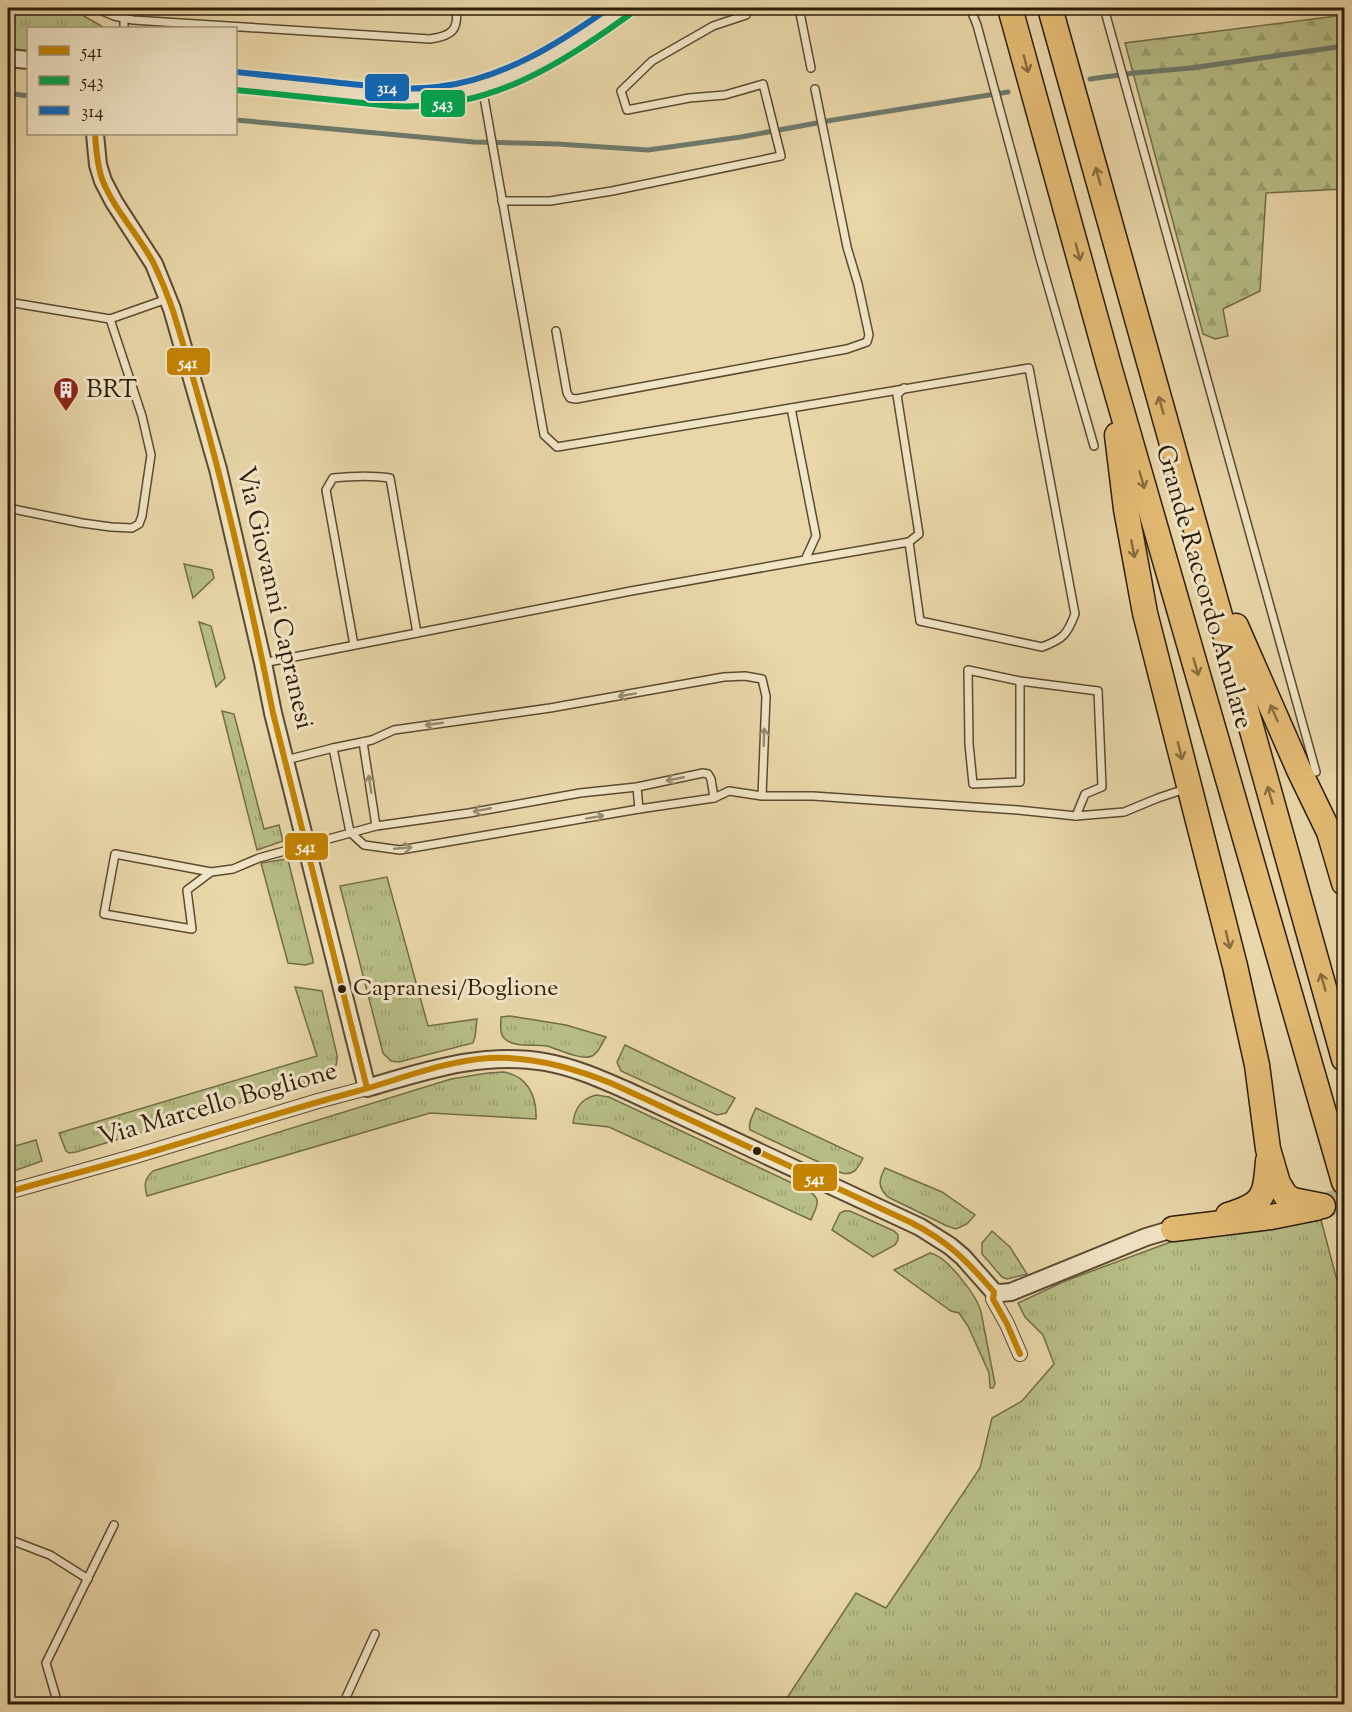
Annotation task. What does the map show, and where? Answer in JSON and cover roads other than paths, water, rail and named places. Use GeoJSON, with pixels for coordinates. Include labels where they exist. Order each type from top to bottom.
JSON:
{"type":"FeatureCollection","features":[{"type":"Feature","properties":{"kind":"highway","name":"Grande Raccordo Anulare"},"geometry":{"type":"LineString","coordinates":[[1010,8],[1109,366],[1344,1182]]}},
{"type":"Feature","properties":{"kind":"highway","name":"Grande Raccordo Anulare"},"geometry":{"type":"LineString","coordinates":[[1050,8],[1344,1059]]}},
{"type":"Feature","properties":{"kind":"highway"},"geometry":{"type":"LineString","coordinates":[[1109,366],[1126,509],[1136,565],[1151,638],[1235,966],[1254,1054],[1268,1149],[1278,1183],[1286,1196],[1293,1200],[1323,1206],[1292,1214],[1173,1228]]}},
{"type":"Feature","properties":{"kind":"highway"},"geometry":{"type":"LineString","coordinates":[[1201,547],[1299,770],[1329,832],[1344,883]]}},
{"type":"Feature","properties":{"kind":"highway"},"geometry":{"type":"LineString","coordinates":[[1173,1228],[1228,1216],[1251,1207],[1263,1195],[1266,1187],[1268,1149]]}},
{"type":"Feature","properties":{"kind":"street"},"geometry":{"type":"LineString","coordinates":[[237,81],[403,97],[439,96],[462,92],[510,77],[546,59],[624,8]]}},
{"type":"Feature","properties":{"kind":"street"},"geometry":{"type":"LineString","coordinates":[[8,58],[27,60]]}},
{"type":"Feature","properties":{"kind":"street","name":"Via Giovanni Capranesi"},"geometry":{"type":"LineString","coordinates":[[95,135],[97,159],[103,181],[160,275],[169,298],[218,469],[273,713],[367,1088]]}},
{"type":"Feature","properties":{"kind":"street","name":"Via Marcello Boglione"},"geometry":{"type":"LineString","coordinates":[[8,1192],[444,1067],[493,1059],[537,1061],[595,1076],[920,1227],[956,1251],[994,1292],[993,1299],[1020,1354]]}},
{"type":"Feature","properties":{"kind":"street"},"geometry":{"type":"LineString","coordinates":[[994,1292],[1011,1292],[1173,1228]]}},
{"type":"Feature","properties":{"kind":"lane"},"geometry":{"type":"LineString","coordinates":[[95,8],[124,19],[430,39],[451,33],[457,20],[456,8]]}},
{"type":"Feature","properties":{"kind":"lane"},"geometry":{"type":"LineString","coordinates":[[123,8],[124,27]]}},
{"type":"Feature","properties":{"kind":"lane"},"geometry":{"type":"LineString","coordinates":[[799,8],[811,68]]}},
{"type":"Feature","properties":{"kind":"lane"},"geometry":{"type":"LineString","coordinates":[[970,8],[977,25],[1094,446]]}},
{"type":"Feature","properties":{"kind":"lane"},"geometry":{"type":"LineString","coordinates":[[1104,8],[1316,772]]}},
{"type":"Feature","properties":{"kind":"lane"},"geometry":{"type":"LineString","coordinates":[[502,201],[550,201],[602,193],[781,156],[763,84],[726,95],[689,98],[627,110],[621,91],[652,61],[713,26],[746,15]]}},
{"type":"Feature","properties":{"kind":"lane"},"geometry":{"type":"LineString","coordinates":[[482,86],[544,435],[557,447],[1029,368],[1075,614],[1068,631],[1056,641],[1042,647],[920,621],[909,542]]}},
{"type":"Feature","properties":{"kind":"lane"},"geometry":{"type":"LineString","coordinates":[[556,331],[567,393],[570,398],[576,399],[847,349],[867,342],[869,335],[847,247],[815,89]]}},
{"type":"Feature","properties":{"kind":"lane"},"geometry":{"type":"LineString","coordinates":[[8,302],[110,319],[169,298]]}},
{"type":"Feature","properties":{"kind":"lane"},"geometry":{"type":"LineString","coordinates":[[8,508],[111,527],[132,528],[139,524],[151,455],[142,416],[110,319]]}},
{"type":"Feature","properties":{"kind":"lane"},"geometry":{"type":"LineString","coordinates":[[263,663],[631,591],[909,542],[919,534],[897,395],[904,388]]}},
{"type":"Feature","properties":{"kind":"lane"},"geometry":{"type":"LineString","coordinates":[[791,408],[816,536],[805,560]]}},
{"type":"Feature","properties":{"kind":"lane"},"geometry":{"type":"LineString","coordinates":[[354,645],[326,489],[333,478],[375,475],[390,478],[417,633]]}},
{"type":"Feature","properties":{"kind":"lane"},"geometry":{"type":"LineString","coordinates":[[1020,681],[1020,782],[973,783],[969,744],[968,670],[1020,681],[1098,692],[1102,788],[1085,794],[1076,816]]}},
{"type":"Feature","properties":{"kind":"lane"},"geometry":{"type":"LineString","coordinates":[[286,760],[372,740],[394,730],[550,708],[745,676],[762,679],[766,696],[762,796]]}},
{"type":"Feature","properties":{"kind":"lane"},"geometry":{"type":"LineString","coordinates":[[363,742],[376,825]]}},
{"type":"Feature","properties":{"kind":"lane"},"geometry":{"type":"LineString","coordinates":[[333,748],[350,832],[364,845],[400,850],[639,808],[714,798],[729,791],[762,796],[813,796],[1076,816],[1124,812],[1189,788]]}},
{"type":"Feature","properties":{"kind":"lane"},"geometry":{"type":"LineString","coordinates":[[211,872],[187,890],[192,929],[104,914],[115,854],[211,872],[233,869],[253,860],[376,825],[637,787],[704,773],[708,774],[711,779],[714,798]]}},
{"type":"Feature","properties":{"kind":"lane"},"geometry":{"type":"LineString","coordinates":[[637,787],[639,808]]}},
{"type":"Feature","properties":{"kind":"lane"},"geometry":{"type":"LineString","coordinates":[[58,1704],[46,1663],[114,1525]]}},
{"type":"Feature","properties":{"kind":"lane"},"geometry":{"type":"LineString","coordinates":[[8,1539],[50,1555],[88,1579]]}},
{"type":"Feature","properties":{"kind":"lane"},"geometry":{"type":"LineString","coordinates":[[343,1704],[375,1634]]}},
{"type":"Feature","properties":{"kind":"waterway"},"geometry":{"type":"LineString","coordinates":[[1090,79],[1191,68],[1344,46]]}},
{"type":"Feature","properties":{"kind":"waterway"},"geometry":{"type":"LineString","coordinates":[[237,120],[474,142],[558,144],[648,150],[741,137],[1008,92]]}},
{"type":"Feature","properties":{"kind":"waterway"},"geometry":{"type":"LineString","coordinates":[[8,93],[27,96]]}},
{"type":"Feature","properties":{"kind":"tunnel"},"geometry":{"type":"LineString","coordinates":[[1323,1206],[1344,1199]]}},
{"type":"Feature","properties":{"kind":"place","name":"BRT"},"geometry":{"type":"Point","coordinates":[66,413]}},
{"type":"Feature","properties":{"kind":"place","name":"Capranesi/Boglione"},"geometry":{"type":"Point","coordinates":[342,989]}}]}
